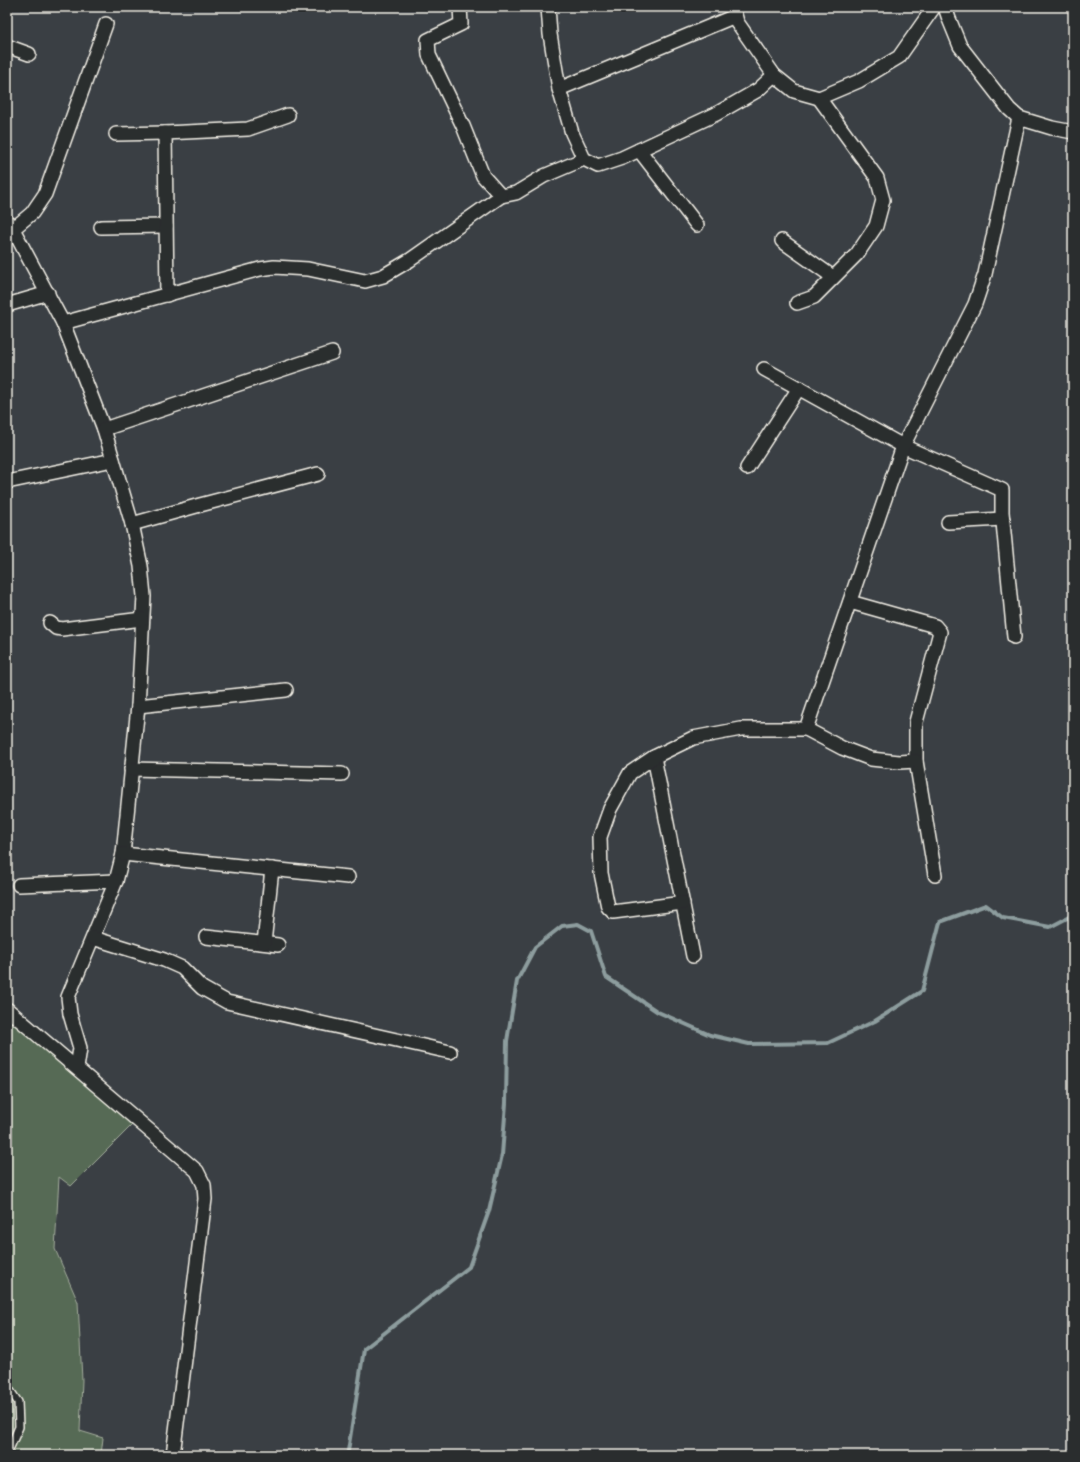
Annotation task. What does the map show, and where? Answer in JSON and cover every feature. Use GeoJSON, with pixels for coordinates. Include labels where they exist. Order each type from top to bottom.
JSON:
{"type":"FeatureCollection","features":[{"type":"Feature","properties":{"kind":"street"},"geometry":{"type":"LineString","coordinates":[[460,7],[461,24],[428,40],[429,55],[463,126],[483,176],[501,196]]}},
{"type":"Feature","properties":{"kind":"street"},"geometry":{"type":"LineString","coordinates":[[548,7],[550,34],[559,89],[572,133],[584,159],[598,166],[622,158],[716,114],[758,90],[774,75]]}},
{"type":"Feature","properties":{"kind":"street"},"geometry":{"type":"LineString","coordinates":[[819,98],[859,81],[899,57],[934,7]]}},
{"type":"Feature","properties":{"kind":"street"},"geometry":{"type":"LineString","coordinates":[[945,7],[960,46],[1009,109],[1019,118],[1052,128],[1073,132]]}},
{"type":"Feature","properties":{"kind":"street"},"geometry":{"type":"LineString","coordinates":[[559,89],[734,11],[737,22],[774,75],[794,91],[819,98],[877,178],[883,200],[876,226],[857,254],[814,297],[797,303]]}},
{"type":"Feature","properties":{"kind":"street"},"geometry":{"type":"LineString","coordinates":[[77,1068],[80,1048],[70,1014],[68,998],[116,881],[123,854],[138,706],[144,596],[141,566],[132,524],[104,429],[63,324],[10,225],[32,213],[45,194],[106,24]]}},
{"type":"Feature","properties":{"kind":"street"},"geometry":{"type":"LineString","coordinates":[[7,46],[29,54]]}},
{"type":"Feature","properties":{"kind":"street"},"geometry":{"type":"LineString","coordinates":[[116,134],[248,129],[288,115]]}},
{"type":"Feature","properties":{"kind":"street"},"geometry":{"type":"LineString","coordinates":[[806,729],[903,446],[975,304],[985,274],[1019,118]]}},
{"type":"Feature","properties":{"kind":"street"},"geometry":{"type":"LineString","coordinates":[[164,133],[167,295]]}},
{"type":"Feature","properties":{"kind":"street"},"geometry":{"type":"LineString","coordinates":[[639,150],[697,225]]}},
{"type":"Feature","properties":{"kind":"street"},"geometry":{"type":"LineString","coordinates":[[63,324],[274,267],[308,269],[365,281],[383,276],[410,260],[501,196],[516,193],[544,176],[584,159]]}},
{"type":"Feature","properties":{"kind":"street"},"geometry":{"type":"LineString","coordinates":[[101,227],[166,226]]}},
{"type":"Feature","properties":{"kind":"street"},"geometry":{"type":"LineString","coordinates":[[782,241],[833,277]]}},
{"type":"Feature","properties":{"kind":"street"},"geometry":{"type":"LineString","coordinates":[[7,305],[48,294]]}},
{"type":"Feature","properties":{"kind":"street"},"geometry":{"type":"LineString","coordinates":[[104,429],[332,353]]}},
{"type":"Feature","properties":{"kind":"street"},"geometry":{"type":"LineString","coordinates":[[764,369],[903,446],[1002,490],[1003,518],[1014,637]]}},
{"type":"Feature","properties":{"kind":"street"},"geometry":{"type":"LineString","coordinates":[[747,468],[799,388]]}},
{"type":"Feature","properties":{"kind":"street"},"geometry":{"type":"LineString","coordinates":[[7,482],[113,460]]}},
{"type":"Feature","properties":{"kind":"street"},"geometry":{"type":"LineString","coordinates":[[132,524],[200,504],[318,474]]}},
{"type":"Feature","properties":{"kind":"street"},"geometry":{"type":"LineString","coordinates":[[948,522],[1003,518]]}},
{"type":"Feature","properties":{"kind":"street"},"geometry":{"type":"LineString","coordinates":[[850,602],[935,626],[940,632],[916,722],[916,762],[935,876]]}},
{"type":"Feature","properties":{"kind":"street"},"geometry":{"type":"LineString","coordinates":[[50,623],[56,628],[62,629],[142,619]]}},
{"type":"Feature","properties":{"kind":"street"},"geometry":{"type":"LineString","coordinates":[[138,706],[286,690]]}},
{"type":"Feature","properties":{"kind":"street"},"geometry":{"type":"LineString","coordinates":[[682,903],[613,912],[608,907],[601,873],[600,837],[610,808],[630,773],[654,757],[692,738],[741,729],[806,729],[842,748],[871,759],[916,762]]}},
{"type":"Feature","properties":{"kind":"street"},"geometry":{"type":"LineString","coordinates":[[654,757],[693,956]]}},
{"type":"Feature","properties":{"kind":"street"},"geometry":{"type":"LineString","coordinates":[[131,769],[342,774]]}},
{"type":"Feature","properties":{"kind":"street"},"geometry":{"type":"LineString","coordinates":[[123,854],[348,877]]}},
{"type":"Feature","properties":{"kind":"street"},"geometry":{"type":"LineString","coordinates":[[264,943],[272,869]]}},
{"type":"Feature","properties":{"kind":"street"},"geometry":{"type":"LineString","coordinates":[[19,885],[116,881]]}},
{"type":"Feature","properties":{"kind":"street"},"geometry":{"type":"LineString","coordinates":[[93,938],[164,960],[182,968],[202,988],[227,1002],[450,1052]]}},
{"type":"Feature","properties":{"kind":"street"},"geometry":{"type":"LineString","coordinates":[[206,938],[278,945]]}},
{"type":"Feature","properties":{"kind":"street"},"geometry":{"type":"LineString","coordinates":[[7,1009],[197,1171],[204,1185],[205,1199],[173,1455]]}},
{"type":"Feature","properties":{"kind":"lane"},"geometry":{"type":"LineString","coordinates":[[7,1386],[18,1402],[20,1427],[7,1454]]}},
{"type":"Feature","properties":{"kind":"green space"},"geometry":{"type":"Polygon","coordinates":[[[7,1016],[134,1123],[71,1186],[59,1177],[55,1249],[78,1302],[82,1380],[80,1431],[103,1438],[101,1455],[7,1455],[7,1016]]]}},
{"type":"Feature","properties":{"kind":"waterway"},"geometry":{"type":"LineString","coordinates":[[346,1455],[348,1451],[364,1349],[469,1267],[489,1211],[502,1155],[506,1103],[507,1041],[517,981],[535,947],[562,926],[578,924],[591,931],[606,977],[658,1012],[710,1035],[749,1044],[828,1043],[875,1021],[922,991],[940,922],[986,905],[1003,918],[1050,927],[1073,915]]}}]}
